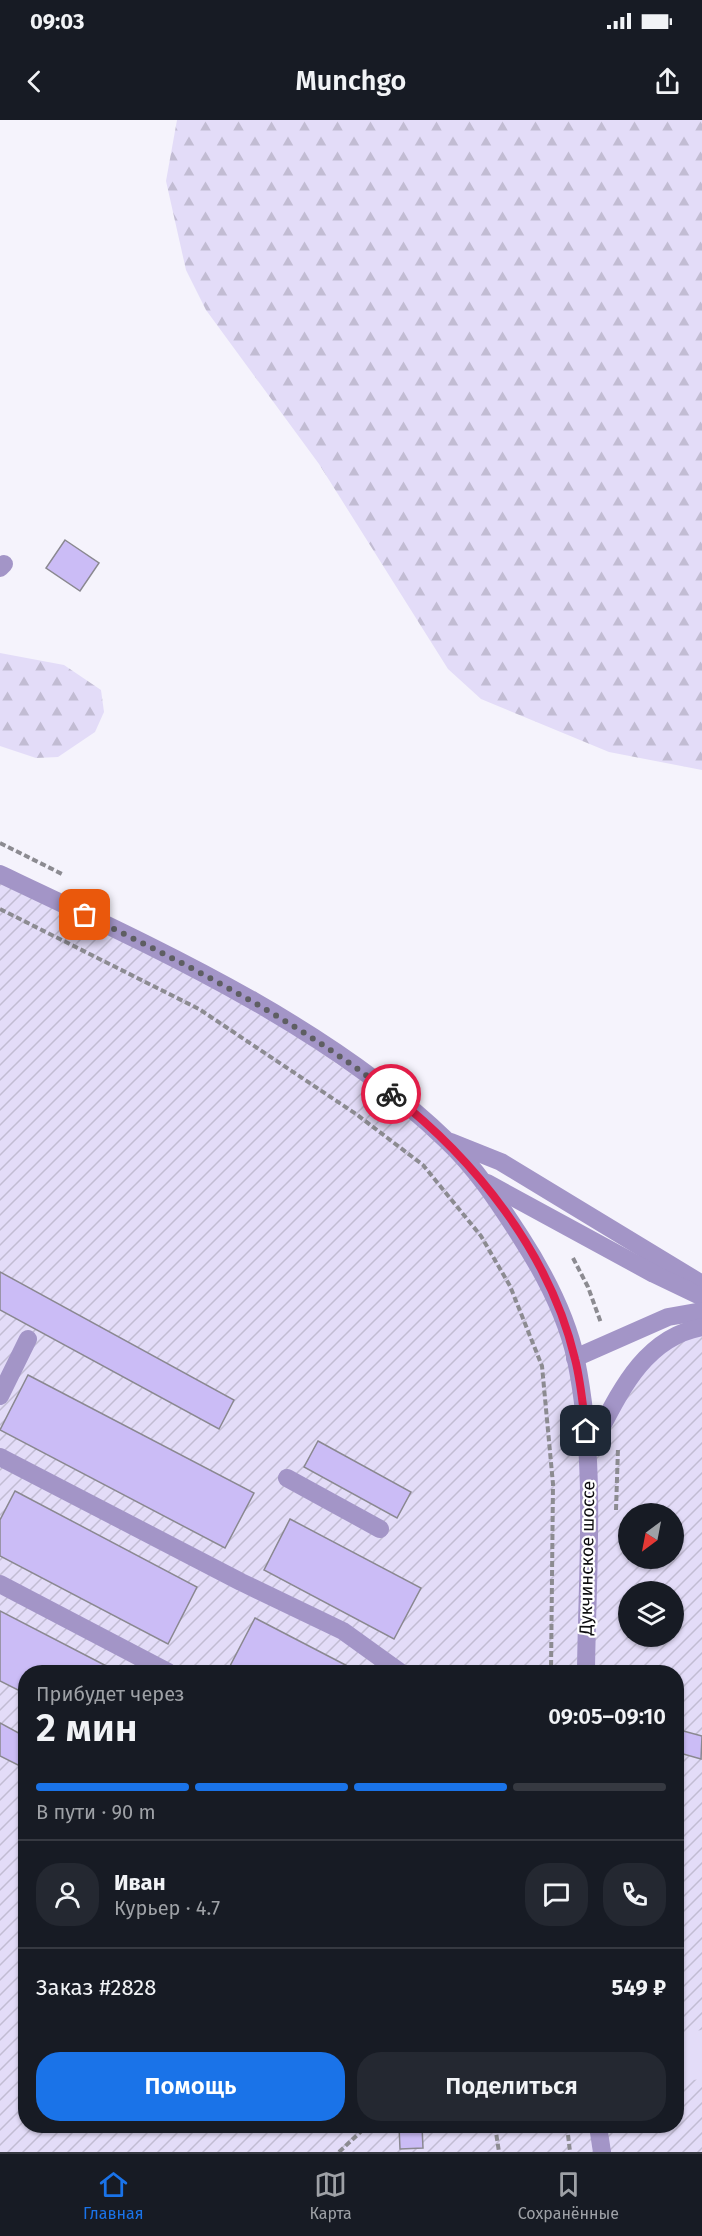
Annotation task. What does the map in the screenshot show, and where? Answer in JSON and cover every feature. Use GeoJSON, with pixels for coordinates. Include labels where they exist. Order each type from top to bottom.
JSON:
{"type":"FeatureCollection","features":[{"type":"Feature","properties":{"kind":"street","name":"Дукчинское шоссе"},"geometry":{"type":"LineString","coordinates":[[0,874],[191,966],[263,1009],[362,1072],[447,1140],[483,1180],[533,1257],[558,1307],[575,1358],[589,1451],[586,1665]]}},
{"type":"Feature","properties":{"kind":"street"},"geometry":{"type":"LineString","coordinates":[[447,1140],[501,1162],[702,1284]]}},
{"type":"Feature","properties":{"kind":"street"},"geometry":{"type":"LineString","coordinates":[[483,1180],[654,1274],[702,1297]]}},
{"type":"Feature","properties":{"kind":"street"},"geometry":{"type":"LineString","coordinates":[[575,1358],[668,1317],[702,1311]]}},
{"type":"Feature","properties":{"kind":"street"},"geometry":{"type":"LineString","coordinates":[[589,1451],[633,1371],[652,1351],[687,1329],[702,1327]]}},
{"type":"Feature","properties":{"kind":"street"},"geometry":{"type":"LineString","coordinates":[[0,1396],[28,1339]]}},
{"type":"Feature","properties":{"kind":"street"},"geometry":{"type":"LineString","coordinates":[[0,1457],[241,1582],[343,1631],[392,1665]]}},
{"type":"Feature","properties":{"kind":"street"},"geometry":{"type":"LineString","coordinates":[[287,1478],[380,1529]]}},
{"type":"Feature","properties":{"kind":"street"},"geometry":{"type":"LineString","coordinates":[[0,1584],[155,1665]]}},
{"type":"Feature","properties":{"kind":"street"},"geometry":{"type":"LineString","coordinates":[[599,2133],[602,2152]]}},
{"type":"Feature","properties":{"kind":"path"},"geometry":{"type":"LineString","coordinates":[[0,843],[70,879]]}},
{"type":"Feature","properties":{"kind":"path"},"geometry":{"type":"LineString","coordinates":[[0,909],[199,1009],[356,1114],[423,1165],[482,1236],[510,1286],[542,1366],[553,1484],[551,1665]]}},
{"type":"Feature","properties":{"kind":"path"},"geometry":{"type":"LineString","coordinates":[[572,1256],[588,1287],[607,1344]]}},
{"type":"Feature","properties":{"kind":"path"},"geometry":{"type":"LineString","coordinates":[[615,1511],[618,1440]]}},
{"type":"Feature","properties":{"kind":"path"},"geometry":{"type":"LineString","coordinates":[[339,2152],[360,2133]]}},
{"type":"Feature","properties":{"kind":"path"},"geometry":{"type":"LineString","coordinates":[[496,2133],[499,2152]]}},
{"type":"Feature","properties":{"kind":"path"},"geometry":{"type":"LineString","coordinates":[[568,2133],[570,2152]]}},
{"type":"Feature","properties":{"kind":"green space"},"geometry":{"type":"Polygon","coordinates":[[[177,120],[702,120],[702,770],[609,752],[481,699],[448,669],[319,464],[206,310],[186,270],[166,181],[177,120]]]}},
{"type":"Feature","properties":{"kind":"green space"},"geometry":{"type":"Polygon","coordinates":[[[0,653],[64,665],[101,690],[104,712],[95,732],[58,757],[36,758],[0,746],[0,653]]]}},
{"type":"Feature","properties":{"kind":"green space"},"geometry":{"type":"Polygon","coordinates":[[[0,879],[214,979],[447,1140],[558,1307],[589,1450],[633,1371],[702,1327],[702,2152],[0,2152],[0,879]]]}},
{"type":"Feature","properties":{"kind":"green space"},"geometry":{"type":"Polygon","coordinates":[[[702,2030],[702,2079],[684,2081],[684,2032],[702,2030]]]}},
{"type":"Feature","properties":{"kind":"building"},"geometry":{"type":"Polygon","coordinates":[[[65,540],[99,563],[80,591],[46,568],[65,540]]]}},
{"type":"Feature","properties":{"kind":"building"},"geometry":{"type":"Polygon","coordinates":[[[0,1272],[234,1400],[219,1429],[0,1310],[0,1272]]]}},
{"type":"Feature","properties":{"kind":"building"},"geometry":{"type":"Polygon","coordinates":[[[28,1375],[254,1493],[225,1548],[0,1430],[28,1375]]]}},
{"type":"Feature","properties":{"kind":"building"},"geometry":{"type":"Polygon","coordinates":[[[318,1441],[411,1492],[397,1518],[304,1467],[318,1441]]]}},
{"type":"Feature","properties":{"kind":"building"},"geometry":{"type":"Polygon","coordinates":[[[15,1491],[197,1587],[168,1644],[0,1556],[0,1520],[15,1491]]]}},
{"type":"Feature","properties":{"kind":"building"},"geometry":{"type":"Polygon","coordinates":[[[290,1519],[421,1588],[394,1639],[264,1570],[290,1519]]]}},
{"type":"Feature","properties":{"kind":"building"},"geometry":{"type":"Polygon","coordinates":[[[0,1611],[104,1665],[18,1665],[18,1690],[0,1681],[0,1611]]]}},
{"type":"Feature","properties":{"kind":"building"},"geometry":{"type":"Polygon","coordinates":[[[255,1618],[346,1665],[231,1665],[255,1618]]]}},
{"type":"Feature","properties":{"kind":"building"},"geometry":{"type":"Polygon","coordinates":[[[0,1723],[18,1733],[18,1765],[0,1756],[0,1723]]]}},
{"type":"Feature","properties":{"kind":"building"},"geometry":{"type":"Polygon","coordinates":[[[684,1731],[702,1736],[701,1759],[684,1754],[684,1731]]]}},
{"type":"Feature","properties":{"kind":"building"},"geometry":{"type":"Polygon","coordinates":[[[399,2133],[422,2133],[423,2148],[400,2149],[399,2133]]]}},
{"type":"Feature","properties":{"kind":"way so far"},"geometry":{"type":"LineString","coordinates":[[85,915],[191,966],[283,1020],[391,1094]]}},
{"type":"Feature","properties":{"kind":"route"},"geometry":{"type":"LineString","coordinates":[[391,1094],[447,1140],[483,1180],[533,1257],[558,1307],[575,1358],[586,1431]]}}]}
